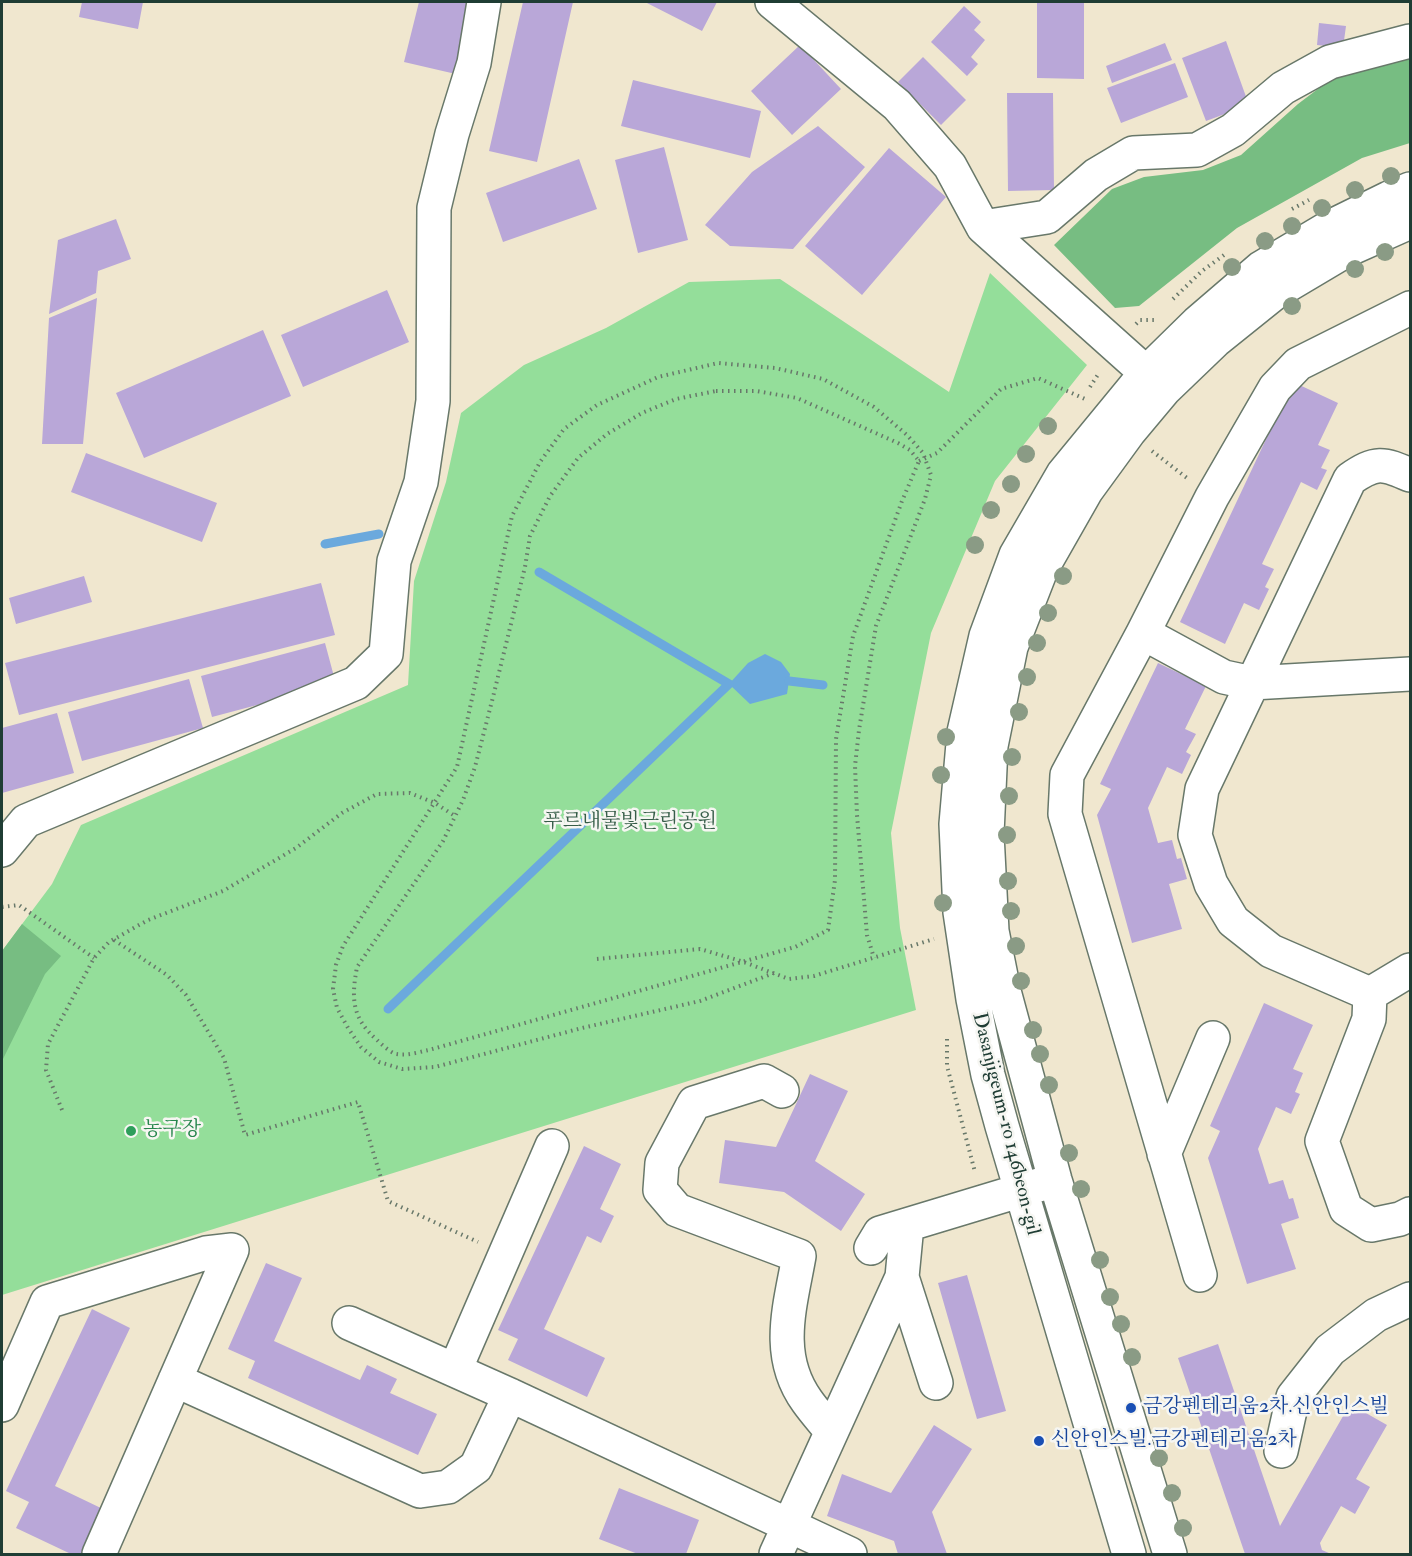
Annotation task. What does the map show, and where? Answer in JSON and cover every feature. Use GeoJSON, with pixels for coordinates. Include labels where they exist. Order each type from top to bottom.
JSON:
{"type":"FeatureCollection","features":[{"type":"Feature","properties":{"kind":"street"},"geometry":{"type":"LineString","coordinates":[[2,850],[26,821],[356,683],[386,654],[394,561],[421,482],[433,401],[434,208],[452,134],[474,63],[484,2]]}},
{"type":"Feature","properties":{"kind":"street"},"geometry":{"type":"LineString","coordinates":[[772,2],[897,105],[950,166],[983,227],[1155,381]]}},
{"type":"Feature","properties":{"kind":"street"},"geometry":{"type":"LineString","coordinates":[[983,227],[1047,217],[1096,175],[1133,153],[1197,150],[1233,130],[1283,88],[1330,62],[1410,41]]}},
{"type":"Feature","properties":{"kind":"street","name":"Dasanjigeum-ro 146beon-gil"},"geometry":{"type":"LineString","coordinates":[[1129,1554],[1020,1191],[988,1075],[973,999],[960,912],[956,824],[964,732],[986,636],[1016,555],[1063,474],[1155,381],[1197,323],[1261,268],[1330,227],[1410,189]]}},
{"type":"Feature","properties":{"kind":"street","name":"Dasanjigeum-ro 146beon-gil"},"geometry":{"type":"LineString","coordinates":[[1170,1554],[1055,1180],[1004,991],[992,931],[987,834],[991,746],[1011,647],[1041,570],[1086,491],[1129,432],[1155,381],[1215,341],[1276,292],[1345,251],[1410,222]]}},
{"type":"Feature","properties":{"kind":"street"},"geometry":{"type":"LineString","coordinates":[[1200,1275],[1065,814],[1067,775],[1212,497],[1275,388],[1298,364],[1410,308]]}},
{"type":"Feature","properties":{"kind":"street"},"geometry":{"type":"LineString","coordinates":[[1370,994],[1271,951],[1233,921],[1211,884],[1195,835],[1202,789],[1350,479],[1368,466],[1390,466],[1410,475]]}},
{"type":"Feature","properties":{"kind":"street"},"geometry":{"type":"LineString","coordinates":[[1143,633],[1224,677],[1252,683],[1410,674]]}},
{"type":"Feature","properties":{"kind":"street"},"geometry":{"type":"LineString","coordinates":[[1370,994],[1410,970]]}},
{"type":"Feature","properties":{"kind":"street"},"geometry":{"type":"LineString","coordinates":[[1370,994],[1369,1019],[1322,1141],[1346,1209],[1371,1225],[1400,1219],[1410,1214]]}},
{"type":"Feature","properties":{"kind":"street"},"geometry":{"type":"LineString","coordinates":[[1164,1154],[1213,1038]]}},
{"type":"Feature","properties":{"kind":"street"},"geometry":{"type":"LineString","coordinates":[[782,1091],[764,1081],[694,1103],[662,1163],[660,1190],[677,1210],[799,1256],[786,1332],[791,1368],[806,1400],[831,1431]]}},
{"type":"Feature","properties":{"kind":"street"},"geometry":{"type":"LineString","coordinates":[[455,1370],[552,1146]]}},
{"type":"Feature","properties":{"kind":"street"},"geometry":{"type":"LineString","coordinates":[[871,1248],[880,1233],[1055,1180]]}},
{"type":"Feature","properties":{"kind":"street"},"geometry":{"type":"LineString","coordinates":[[782,1540],[902,1277],[907,1225]]}},
{"type":"Feature","properties":{"kind":"street"},"geometry":{"type":"LineString","coordinates":[[2,1406],[47,1302],[206,1253],[232,1250],[99,1554]]}},
{"type":"Feature","properties":{"kind":"street"},"geometry":{"type":"LineString","coordinates":[[902,1277],[936,1383]]}},
{"type":"Feature","properties":{"kind":"street"},"geometry":{"type":"LineString","coordinates":[[1281,1451],[1293,1397],[1330,1350],[1376,1315],[1410,1299]]}},
{"type":"Feature","properties":{"kind":"street"},"geometry":{"type":"LineString","coordinates":[[349,1323],[510,1395],[782,1540],[849,1554]]}},
{"type":"Feature","properties":{"kind":"street"},"geometry":{"type":"LineString","coordinates":[[175,1380],[420,1491],[448,1487],[476,1467],[510,1395]]}},
{"type":"Feature","properties":{"kind":"path"},"geometry":{"type":"LineString","coordinates":[[774,973],[700,1001],[582,1028],[435,1067],[402,1069],[379,1062],[361,1047],[337,1008],[333,989],[336,965],[343,946],[458,767],[512,516],[540,462],[564,429],[597,405],[658,377],[718,363],[775,368],[823,379],[874,407],[907,435],[923,453],[931,475],[925,499],[876,626],[855,766],[867,935],[873,958]]}},
{"type":"Feature","properties":{"kind":"path"},"geometry":{"type":"LineString","coordinates":[[919,461],[910,450],[898,443],[837,415],[797,398],[756,391],[716,391],[676,399],[642,413],[607,434],[578,458],[550,496],[530,536],[522,578],[475,767],[455,816],[443,841],[357,967],[353,986],[353,1004],[369,1034],[395,1054],[429,1050],[795,946],[828,930],[835,880],[836,739],[853,636],[919,461],[937,453],[1001,389],[1038,378],[1090,403]]}},
{"type":"Feature","properties":{"kind":"path"},"geometry":{"type":"LineString","coordinates":[[1147,461],[1160,443]]}},
{"type":"Feature","properties":{"kind":"path"},"geometry":{"type":"LineString","coordinates":[[1146,447],[1212,497]]}},
{"type":"Feature","properties":{"kind":"path"},"geometry":{"type":"LineString","coordinates":[[62,1110],[46,1070],[48,1044],[94,958],[114,940],[148,920],[223,891],[296,848],[342,813],[377,794],[410,793],[435,803],[455,816]]}},
{"type":"Feature","properties":{"kind":"path"},"geometry":{"type":"LineString","coordinates":[[2,907],[19,905],[94,958]]}},
{"type":"Feature","properties":{"kind":"path"},"geometry":{"type":"LineString","coordinates":[[597,959],[700,949],[789,978],[814,976],[935,939]]}},
{"type":"Feature","properties":{"kind":"path"},"geometry":{"type":"LineString","coordinates":[[114,940],[167,975],[186,995],[224,1058],[244,1135],[358,1102],[388,1201],[505,1254]]}},
{"type":"Feature","properties":{"kind":"green space"},"geometry":{"type":"Polygon","coordinates":[[[1410,55],[1410,143],[1362,158],[1237,228],[1139,306],[1115,308],[1054,245],[1112,189],[1144,177],[1203,170],[1241,155],[1298,104],[1339,73],[1410,55]]]}},
{"type":"Feature","properties":{"kind":"green space","name":"푸르내물빛근린공원"},"geometry":{"type":"Polygon","coordinates":[[[990,273],[1087,365],[995,481],[931,633],[891,833],[900,928],[916,1010],[2,1295],[2,951],[52,884],[81,825],[408,685],[414,581],[446,482],[461,413],[524,365],[606,328],[689,282],[780,279],[949,392],[990,273]]]}},
{"type":"Feature","properties":{"kind":"green space"},"geometry":{"type":"Polygon","coordinates":[[[22,924],[61,956],[45,974],[2,1061],[2,951],[22,924]]]}},
{"type":"Feature","properties":{"kind":"water"},"geometry":{"type":"Polygon","coordinates":[[[765,654],[781,662],[790,674],[787,694],[750,704],[729,684],[748,663],[765,654]]]}},
{"type":"Feature","properties":{"kind":"building"},"geometry":{"type":"Polygon","coordinates":[[[82,2],[143,2],[138,29],[79,17],[82,2]]]}},
{"type":"Feature","properties":{"kind":"building"},"geometry":{"type":"Polygon","coordinates":[[[419,2],[477,2],[460,75],[404,62],[419,2]]]}},
{"type":"Feature","properties":{"kind":"building"},"geometry":{"type":"Polygon","coordinates":[[[523,2],[573,2],[537,162],[489,151],[523,2]]]}},
{"type":"Feature","properties":{"kind":"building"},"geometry":{"type":"Polygon","coordinates":[[[645,2],[717,2],[702,31],[645,2]]]}},
{"type":"Feature","properties":{"kind":"building"},"geometry":{"type":"Polygon","coordinates":[[[1037,2],[1084,2],[1084,79],[1037,78],[1037,2]]]}},
{"type":"Feature","properties":{"kind":"building"},"geometry":{"type":"Polygon","coordinates":[[[964,6],[981,22],[974,30],[985,40],[971,57],[978,64],[967,76],[931,42],[964,6]]]}},
{"type":"Feature","properties":{"kind":"building"},"geometry":{"type":"Polygon","coordinates":[[[1319,23],[1346,26],[1343,48],[1317,45],[1319,23]]]}},
{"type":"Feature","properties":{"kind":"building"},"geometry":{"type":"Polygon","coordinates":[[[1226,41],[1249,105],[1206,121],[1182,58],[1226,41]]]}},
{"type":"Feature","properties":{"kind":"building"},"geometry":{"type":"Polygon","coordinates":[[[1165,43],[1172,60],[1112,83],[1106,66],[1165,43]]]}},
{"type":"Feature","properties":{"kind":"building"},"geometry":{"type":"Polygon","coordinates":[[[800,45],[841,89],[792,135],[751,91],[800,45]]]}},
{"type":"Feature","properties":{"kind":"building"},"geometry":{"type":"Polygon","coordinates":[[[923,57],[966,100],[941,125],[898,82],[923,57]]]}},
{"type":"Feature","properties":{"kind":"building"},"geometry":{"type":"Polygon","coordinates":[[[1175,63],[1188,97],[1121,123],[1107,88],[1175,63]]]}},
{"type":"Feature","properties":{"kind":"building"},"geometry":{"type":"Polygon","coordinates":[[[633,80],[761,111],[750,158],[621,126],[633,80]]]}},
{"type":"Feature","properties":{"kind":"building"},"geometry":{"type":"Polygon","coordinates":[[[1007,93],[1053,93],[1054,190],[1008,191],[1007,93]]]}},
{"type":"Feature","properties":{"kind":"building"},"geometry":{"type":"Polygon","coordinates":[[[818,126],[865,167],[793,249],[730,246],[705,225],[752,172],[818,126]]]}},
{"type":"Feature","properties":{"kind":"building"},"geometry":{"type":"Polygon","coordinates":[[[664,147],[688,240],[638,253],[615,160],[664,147]]]}},
{"type":"Feature","properties":{"kind":"building"},"geometry":{"type":"Polygon","coordinates":[[[889,148],[946,197],[862,295],[805,246],[889,148]]]}},
{"type":"Feature","properties":{"kind":"building"},"geometry":{"type":"Polygon","coordinates":[[[579,159],[597,209],[503,242],[486,193],[579,159]]]}},
{"type":"Feature","properties":{"kind":"building"},"geometry":{"type":"Polygon","coordinates":[[[116,219],[131,259],[98,271],[96,293],[49,314],[58,240],[116,219]]]}},
{"type":"Feature","properties":{"kind":"building"},"geometry":{"type":"Polygon","coordinates":[[[387,290],[409,342],[303,387],[281,335],[387,290]]]}},
{"type":"Feature","properties":{"kind":"building"},"geometry":{"type":"Polygon","coordinates":[[[97,298],[83,444],[42,444],[49,318],[97,298]]]}},
{"type":"Feature","properties":{"kind":"building"},"geometry":{"type":"Polygon","coordinates":[[[263,330],[291,396],[144,458],[116,393],[263,330]]]}},
{"type":"Feature","properties":{"kind":"building"},"geometry":{"type":"Polygon","coordinates":[[[1293,382],[1338,403],[1318,445],[1330,450],[1321,468],[1327,470],[1317,490],[1301,482],[1262,564],[1274,569],[1265,587],[1269,589],[1259,610],[1244,603],[1225,644],[1180,622],[1293,382]]]}},
{"type":"Feature","properties":{"kind":"building"},"geometry":{"type":"Polygon","coordinates":[[[86,453],[217,503],[202,542],[71,492],[86,453]]]}},
{"type":"Feature","properties":{"kind":"building"},"geometry":{"type":"Polygon","coordinates":[[[84,576],[92,602],[16,624],[9,598],[84,576]]]}},
{"type":"Feature","properties":{"kind":"building"},"geometry":{"type":"Polygon","coordinates":[[[321,583],[335,635],[19,715],[5,663],[321,583]]]}},
{"type":"Feature","properties":{"kind":"building"},"geometry":{"type":"Polygon","coordinates":[[[325,643],[336,684],[212,717],[201,676],[325,643]]]}},
{"type":"Feature","properties":{"kind":"building"},"geometry":{"type":"Polygon","coordinates":[[[1158,663],[1206,686],[1185,729],[1196,734],[1186,752],[1191,755],[1182,774],[1167,767],[1148,808],[1158,843],[1172,840],[1177,859],[1181,858],[1187,879],[1169,884],[1182,929],[1132,943],[1097,815],[1111,789],[1100,784],[1158,663]]]}},
{"type":"Feature","properties":{"kind":"building"},"geometry":{"type":"Polygon","coordinates":[[[189,679],[203,728],[82,761],[68,712],[189,679]]]}},
{"type":"Feature","properties":{"kind":"building"},"geometry":{"type":"Polygon","coordinates":[[[57,713],[74,773],[2,793],[2,728],[57,713]]]}},
{"type":"Feature","properties":{"kind":"building"},"geometry":{"type":"Polygon","coordinates":[[[1264,1003],[1313,1025],[1293,1069],[1303,1073],[1295,1092],[1300,1094],[1291,1114],[1276,1107],[1258,1149],[1269,1184],[1283,1180],[1289,1199],[1293,1198],[1299,1218],[1281,1224],[1296,1269],[1247,1284],[1208,1158],[1220,1131],[1210,1126],[1264,1003]]]}},
{"type":"Feature","properties":{"kind":"building"},"geometry":{"type":"Polygon","coordinates":[[[810,1074],[848,1091],[815,1161],[865,1194],[841,1231],[784,1192],[719,1183],[725,1140],[776,1147],[810,1074]]]}},
{"type":"Feature","properties":{"kind":"building"},"geometry":{"type":"Polygon","coordinates":[[[584,1146],[621,1164],[600,1209],[614,1216],[601,1243],[587,1236],[544,1329],[605,1358],[587,1397],[508,1360],[518,1339],[498,1330],[584,1146]]]}},
{"type":"Feature","properties":{"kind":"building"},"geometry":{"type":"Polygon","coordinates":[[[266,1263],[302,1278],[274,1341],[360,1380],[367,1365],[397,1379],[390,1393],[437,1414],[418,1455],[248,1378],[255,1361],[228,1349],[266,1263]]]}},
{"type":"Feature","properties":{"kind":"building"},"geometry":{"type":"Polygon","coordinates":[[[967,1275],[1006,1411],[977,1419],[938,1283],[967,1275]]]}},
{"type":"Feature","properties":{"kind":"building"},"geometry":{"type":"Polygon","coordinates":[[[92,1309],[130,1328],[55,1486],[105,1510],[84,1554],[71,1554],[16,1528],[29,1502],[6,1491],[92,1309]]]}},
{"type":"Feature","properties":{"kind":"building"},"geometry":{"type":"Polygon","coordinates":[[[1218,1344],[1280,1526],[1350,1404],[1387,1425],[1356,1479],[1370,1487],[1355,1514],[1341,1506],[1320,1543],[1322,1550],[1331,1554],[1245,1554],[1178,1358],[1218,1344]]]}},
{"type":"Feature","properties":{"kind":"building"},"geometry":{"type":"Polygon","coordinates":[[[934,1425],[972,1449],[932,1512],[947,1554],[898,1554],[894,1541],[827,1516],[842,1474],[891,1493],[934,1425]]]}},
{"type":"Feature","properties":{"kind":"building"},"geometry":{"type":"Polygon","coordinates":[[[619,1488],[699,1520],[686,1554],[638,1554],[599,1539],[619,1488]]]}},
{"type":"Feature","properties":{"kind":"waterway"},"geometry":{"type":"LineString","coordinates":[[325,544],[379,534]]}},
{"type":"Feature","properties":{"kind":"waterway"},"geometry":{"type":"LineString","coordinates":[[388,1009],[729,684],[539,572]]}},
{"type":"Feature","properties":{"kind":"waterway"},"geometry":{"type":"LineString","coordinates":[[789,681],[823,685]]}},
{"type":"Feature","properties":{"kind":"place","name":"농구장"},"geometry":{"type":"Point","coordinates":[131,1131]}},
{"type":"Feature","properties":{"kind":"place","name":"금강펜테리움2차.신안인스빌"},"geometry":{"type":"Point","coordinates":[1131,1408]}},
{"type":"Feature","properties":{"kind":"place","name":"신안인스빌.금강펜테리움2차"},"geometry":{"type":"Point","coordinates":[1039,1441]}}]}
